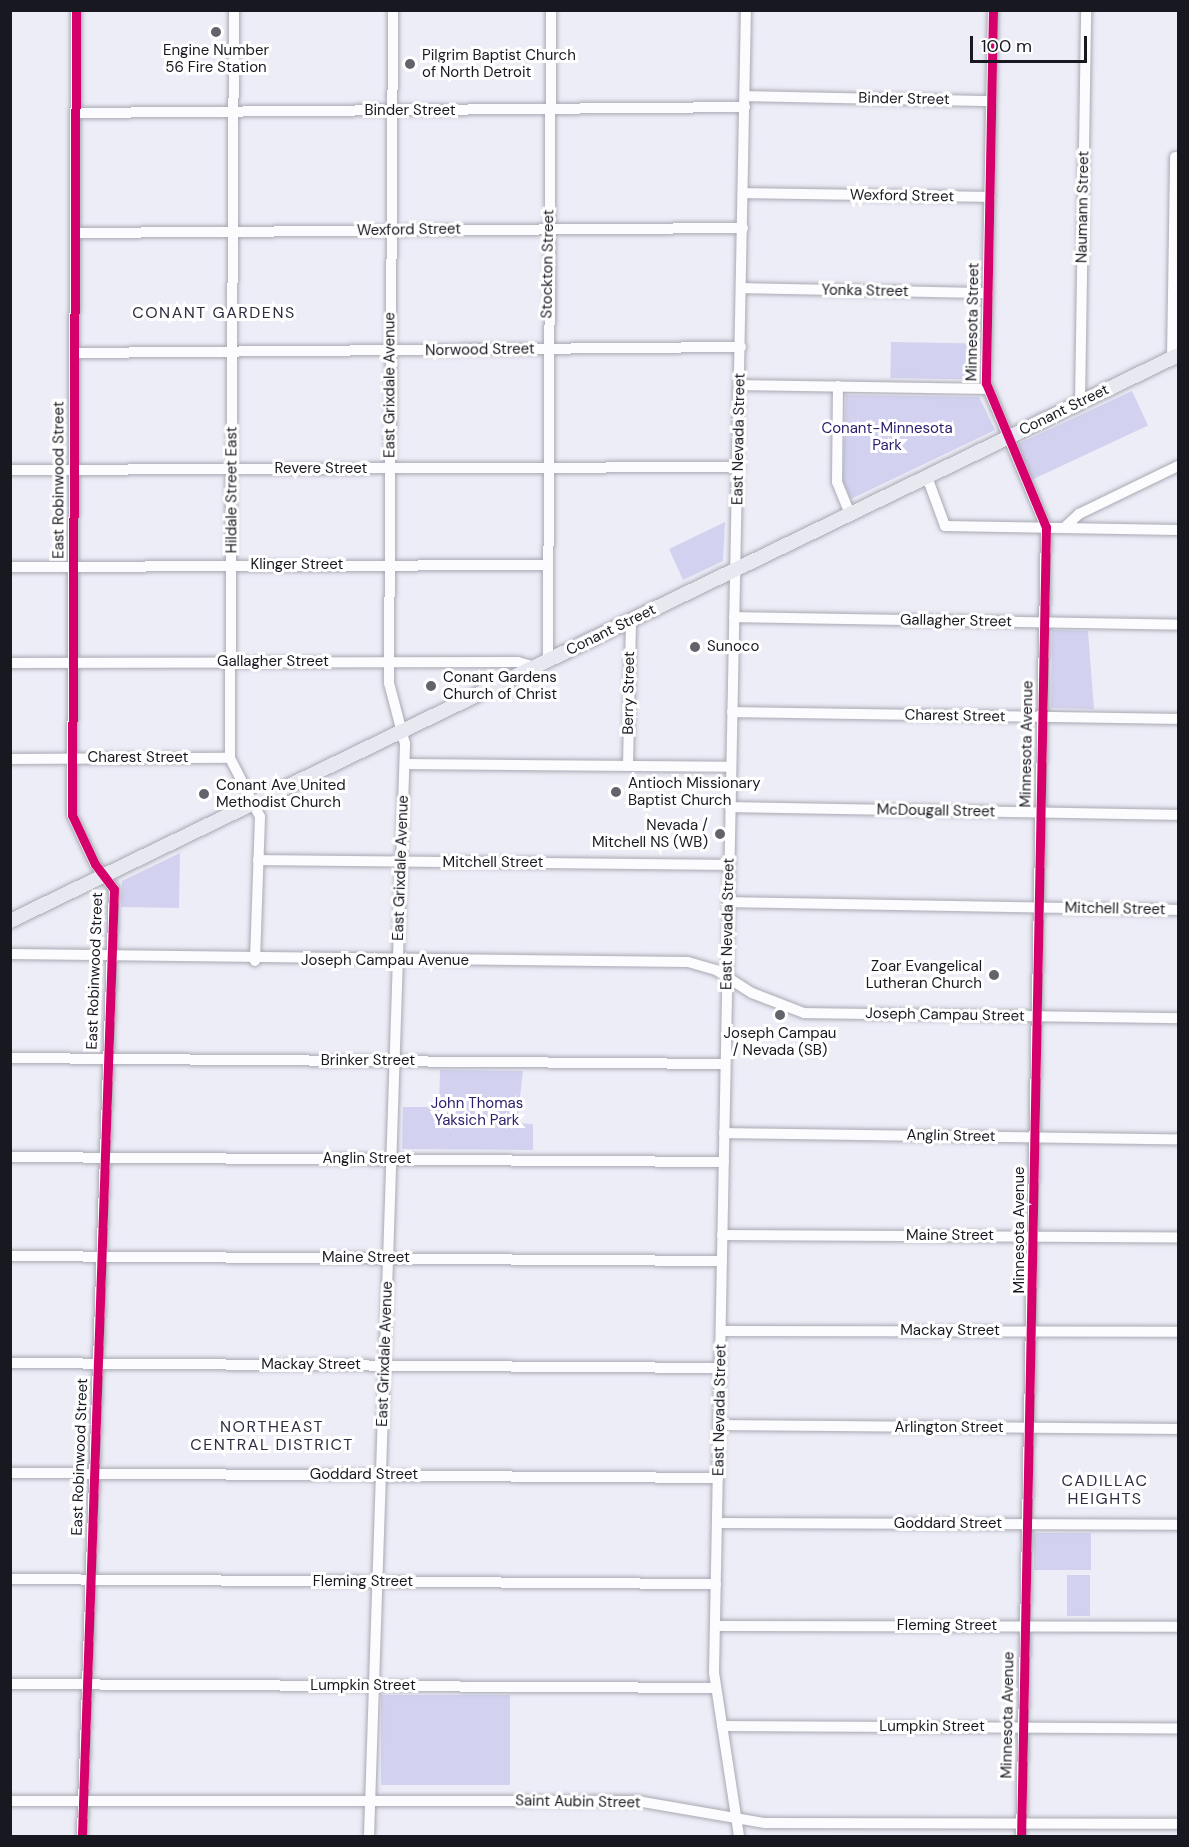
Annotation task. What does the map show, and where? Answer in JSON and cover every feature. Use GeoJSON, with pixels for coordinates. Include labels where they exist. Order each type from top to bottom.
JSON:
{"type":"FeatureCollection","features":[{"type":"Feature","properties":{"kind":"main road","name":"Conant Street"},"geometry":{"type":"LineString","coordinates":[[12,916],[106,876],[1175,356]]}},
{"type":"Feature","properties":{"kind":"street","name":"East Robinwood Street"},"geometry":{"type":"LineString","coordinates":[[76,10],[73,821],[114,889],[82,1836]]}},
{"type":"Feature","properties":{"kind":"street","name":"Hildale Street East"},"geometry":{"type":"LineString","coordinates":[[234,10],[230,758],[255,803],[258,861],[255,961]]}},
{"type":"Feature","properties":{"kind":"street","name":"East Grixdale Avenue"},"geometry":{"type":"LineString","coordinates":[[369,1836],[405,764],[403,731],[389,700],[393,10]]}},
{"type":"Feature","properties":{"kind":"street","name":"Stockton Street"},"geometry":{"type":"LineString","coordinates":[[542,664],[548,604],[547,349],[550,10]]}},
{"type":"Feature","properties":{"kind":"street","name":"East Nevada Street"},"geometry":{"type":"LineString","coordinates":[[739,1836],[716,1688],[715,1626],[746,10]]}},
{"type":"Feature","properties":{"kind":"street","name":"Minnesota Street"},"geometry":{"type":"LineString","coordinates":[[993,10],[987,389],[1046,527],[1045,622]]}},
{"type":"Feature","properties":{"kind":"street","name":"Naumann Street"},"geometry":{"type":"LineString","coordinates":[[1080,403],[1086,10]]}},
{"type":"Feature","properties":{"kind":"street","name":"Binder Street"},"geometry":{"type":"LineString","coordinates":[[76,113],[550,110],[745,101],[991,101]]}},
{"type":"Feature","properties":{"kind":"street"},"geometry":{"type":"LineString","coordinates":[[1175,157],[1175,356]]}},
{"type":"Feature","properties":{"kind":"street","name":"Wexford Street"},"geometry":{"type":"LineString","coordinates":[[743,193],[990,197]]}},
{"type":"Feature","properties":{"kind":"street","name":"Wexford Street"},"geometry":{"type":"LineString","coordinates":[[75,233],[742,228]]}},
{"type":"Feature","properties":{"kind":"street","name":"Yonka Street"},"geometry":{"type":"LineString","coordinates":[[742,288],[988,293]]}},
{"type":"Feature","properties":{"kind":"street","name":"Norwood Street"},"geometry":{"type":"LineString","coordinates":[[75,352],[741,347]]}},
{"type":"Feature","properties":{"kind":"street"},"geometry":{"type":"LineString","coordinates":[[740,385],[987,389]]}},
{"type":"Feature","properties":{"kind":"street"},"geometry":{"type":"LineString","coordinates":[[838,387],[837,482],[850,514]]}},
{"type":"Feature","properties":{"kind":"street"},"geometry":{"type":"LineString","coordinates":[[1064,528],[1080,514],[1179,466]]}},
{"type":"Feature","properties":{"kind":"street","name":"Revere Street"},"geometry":{"type":"LineString","coordinates":[[10,470],[739,467]]}},
{"type":"Feature","properties":{"kind":"street"},"geometry":{"type":"LineString","coordinates":[[927,477],[945,526],[1179,530]]}},
{"type":"Feature","properties":{"kind":"street","name":"Klinger Street"},"geometry":{"type":"LineString","coordinates":[[10,567],[548,565]]}},
{"type":"Feature","properties":{"kind":"street","name":"Gallagher Street"},"geometry":{"type":"LineString","coordinates":[[734,617],[1179,625]]}},
{"type":"Feature","properties":{"kind":"street","name":"Berry Street"},"geometry":{"type":"LineString","coordinates":[[628,765],[631,621]]}},
{"type":"Feature","properties":{"kind":"street","name":"Minnesota Avenue"},"geometry":{"type":"LineString","coordinates":[[1021,1836],[1028,1428],[1034,1332],[1035,1137],[1045,622]]}},
{"type":"Feature","properties":{"kind":"street","name":"Gallagher Street"},"geometry":{"type":"LineString","coordinates":[[10,663],[389,661],[542,664]]}},
{"type":"Feature","properties":{"kind":"street","name":"Charest Street"},"geometry":{"type":"LineString","coordinates":[[732,712],[1179,719]]}},
{"type":"Feature","properties":{"kind":"street","name":"Charest Street"},"geometry":{"type":"LineString","coordinates":[[10,759],[230,758]]}},
{"type":"Feature","properties":{"kind":"street"},"geometry":{"type":"LineString","coordinates":[[405,764],[731,766]]}},
{"type":"Feature","properties":{"kind":"street","name":"McDougall Street"},"geometry":{"type":"LineString","coordinates":[[730,807],[1179,815]]}},
{"type":"Feature","properties":{"kind":"street","name":"Mitchell Street"},"geometry":{"type":"LineString","coordinates":[[258,861],[729,865]]}},
{"type":"Feature","properties":{"kind":"street","name":"Mitchell Street"},"geometry":{"type":"LineString","coordinates":[[728,902],[1179,910]]}},
{"type":"Feature","properties":{"kind":"street","name":"Joseph Campau Avenue"},"geometry":{"type":"LineString","coordinates":[[10,954],[111,960],[688,962],[727,976],[752,993]]}},
{"type":"Feature","properties":{"kind":"street","name":"Joseph Campau Street"},"geometry":{"type":"LineString","coordinates":[[752,993],[808,1014],[1179,1018]]}},
{"type":"Feature","properties":{"kind":"street","name":"Brinker Street"},"geometry":{"type":"LineString","coordinates":[[10,1058],[726,1064]]}},
{"type":"Feature","properties":{"kind":"street","name":"Anglin Street"},"geometry":{"type":"LineString","coordinates":[[724,1133],[1179,1139]]}},
{"type":"Feature","properties":{"kind":"street","name":"Anglin Street"},"geometry":{"type":"LineString","coordinates":[[10,1157],[723,1162]]}},
{"type":"Feature","properties":{"kind":"street","name":"Maine Street"},"geometry":{"type":"LineString","coordinates":[[722,1235],[1179,1237]]}},
{"type":"Feature","properties":{"kind":"street","name":"Maine Street"},"geometry":{"type":"LineString","coordinates":[[10,1256],[722,1261]]}},
{"type":"Feature","properties":{"kind":"street","name":"Mackay Street"},"geometry":{"type":"LineString","coordinates":[[721,1331],[1179,1332]]}},
{"type":"Feature","properties":{"kind":"street","name":"Mackay Street"},"geometry":{"type":"LineString","coordinates":[[10,1363],[720,1368]]}},
{"type":"Feature","properties":{"kind":"street","name":"Arlington Street"},"geometry":{"type":"LineString","coordinates":[[720,1425],[1179,1429]]}},
{"type":"Feature","properties":{"kind":"street","name":"Goddard Street"},"geometry":{"type":"LineString","coordinates":[[10,1473],[718,1478]]}},
{"type":"Feature","properties":{"kind":"street","name":"Goddard Street"},"geometry":{"type":"LineString","coordinates":[[717,1523],[1179,1525]]}},
{"type":"Feature","properties":{"kind":"street","name":"Fleming Street"},"geometry":{"type":"LineString","coordinates":[[10,1579],[716,1584]]}},
{"type":"Feature","properties":{"kind":"street","name":"Fleming Street"},"geometry":{"type":"LineString","coordinates":[[715,1626],[1179,1627]]}},
{"type":"Feature","properties":{"kind":"street","name":"Lumpkin Street"},"geometry":{"type":"LineString","coordinates":[[10,1684],[716,1688]]}},
{"type":"Feature","properties":{"kind":"street","name":"Lumpkin Street"},"geometry":{"type":"LineString","coordinates":[[722,1726],[1179,1728]]}},
{"type":"Feature","properties":{"kind":"street","name":"Saint Aubin Street"},"geometry":{"type":"LineString","coordinates":[[10,1801],[637,1801],[737,1820],[1179,1824]]}},
{"type":"Feature","properties":{"kind":"green space","name":"Conant-Minnesota Park"},"geometry":{"type":"Polygon","coordinates":[[[891,342],[976,343],[975,379],[890,378],[891,342]]]}},
{"type":"Feature","properties":{"kind":"green space"},"geometry":{"type":"Polygon","coordinates":[[[1132,391],[1148,425],[1030,480],[1014,446],[1132,391]]]}},
{"type":"Feature","properties":{"kind":"green space","name":"Conant-Minnesota Park"},"geometry":{"type":"Polygon","coordinates":[[[846,395],[979,397],[995,430],[851,499],[843,482],[846,395]]]}},
{"type":"Feature","properties":{"kind":"green space"},"geometry":{"type":"Polygon","coordinates":[[[725,522],[723,561],[683,580],[669,549],[725,522]]]}},
{"type":"Feature","properties":{"kind":"green space"},"geometry":{"type":"Polygon","coordinates":[[[1052,630],[1088,631],[1094,709],[1051,708],[1052,630]]]}},
{"type":"Feature","properties":{"kind":"green space"},"geometry":{"type":"Polygon","coordinates":[[[180,853],[179,908],[121,907],[122,881],[180,853]]]}},
{"type":"Feature","properties":{"kind":"green space","name":"John Thomas Yaksich Park"},"geometry":{"type":"Polygon","coordinates":[[[440,1070],[523,1071],[517,1123],[533,1124],[533,1150],[402,1149],[403,1107],[439,1107],[440,1070]]]}},
{"type":"Feature","properties":{"kind":"green space"},"geometry":{"type":"Polygon","coordinates":[[[1034,1533],[1091,1533],[1091,1570],[1034,1570],[1034,1533]]]}},
{"type":"Feature","properties":{"kind":"green space"},"geometry":{"type":"Polygon","coordinates":[[[1067,1575],[1090,1575],[1090,1616],[1067,1616],[1067,1575]]]}},
{"type":"Feature","properties":{"kind":"green space"},"geometry":{"type":"Polygon","coordinates":[[[381,1695],[510,1695],[510,1785],[381,1785],[381,1695]]]}},
{"type":"Feature","properties":{"kind":"cycle path"},"geometry":{"type":"LineString","coordinates":[[76,10],[72,815],[95,864],[114,889],[82,1836]]}},
{"type":"Feature","properties":{"kind":"cycle path"},"geometry":{"type":"LineString","coordinates":[[993,10],[986,383],[1046,527],[1021,1836]]}},
{"type":"Feature","properties":{"kind":"place","name":"Engine Number 56 Fire Station"},"geometry":{"type":"Point","coordinates":[216,32]}},
{"type":"Feature","properties":{"kind":"place","name":"Pilgrim Baptist Church of North Detroit"},"geometry":{"type":"Point","coordinates":[410,64]}},
{"type":"Feature","properties":{"kind":"place","name":"Sunoco"},"geometry":{"type":"Point","coordinates":[695,647]}},
{"type":"Feature","properties":{"kind":"place","name":"Conant Gardens Church of Christ"},"geometry":{"type":"Point","coordinates":[431,686]}},
{"type":"Feature","properties":{"kind":"place","name":"Antioch Missionary Baptist Church"},"geometry":{"type":"Point","coordinates":[616,792]}},
{"type":"Feature","properties":{"kind":"place","name":"Conant Ave United Methodist Church"},"geometry":{"type":"Point","coordinates":[204,794]}},
{"type":"Feature","properties":{"kind":"place","name":"Nevada / Mitchell NS (WB)"},"geometry":{"type":"Point","coordinates":[720,834]}},
{"type":"Feature","properties":{"kind":"place","name":"Zoar Evangelical Lutheran Church"},"geometry":{"type":"Point","coordinates":[994,975]}},
{"type":"Feature","properties":{"kind":"place","name":"Joseph Campau / Nevada (SB)"},"geometry":{"type":"Point","coordinates":[780,1015]}},
{"type":"Feature","properties":{"kind":"district","name":"CONANT GARDENS"},"geometry":{"type":"Point","coordinates":[214,313]}},
{"type":"Feature","properties":{"kind":"district","name":"NORTHEAST CENTRAL DISTRICT"},"geometry":{"type":"Point","coordinates":[272,1436]}},
{"type":"Feature","properties":{"kind":"district","name":"CADILLAC HEIGHTS"},"geometry":{"type":"Point","coordinates":[1105,1490]}}]}
